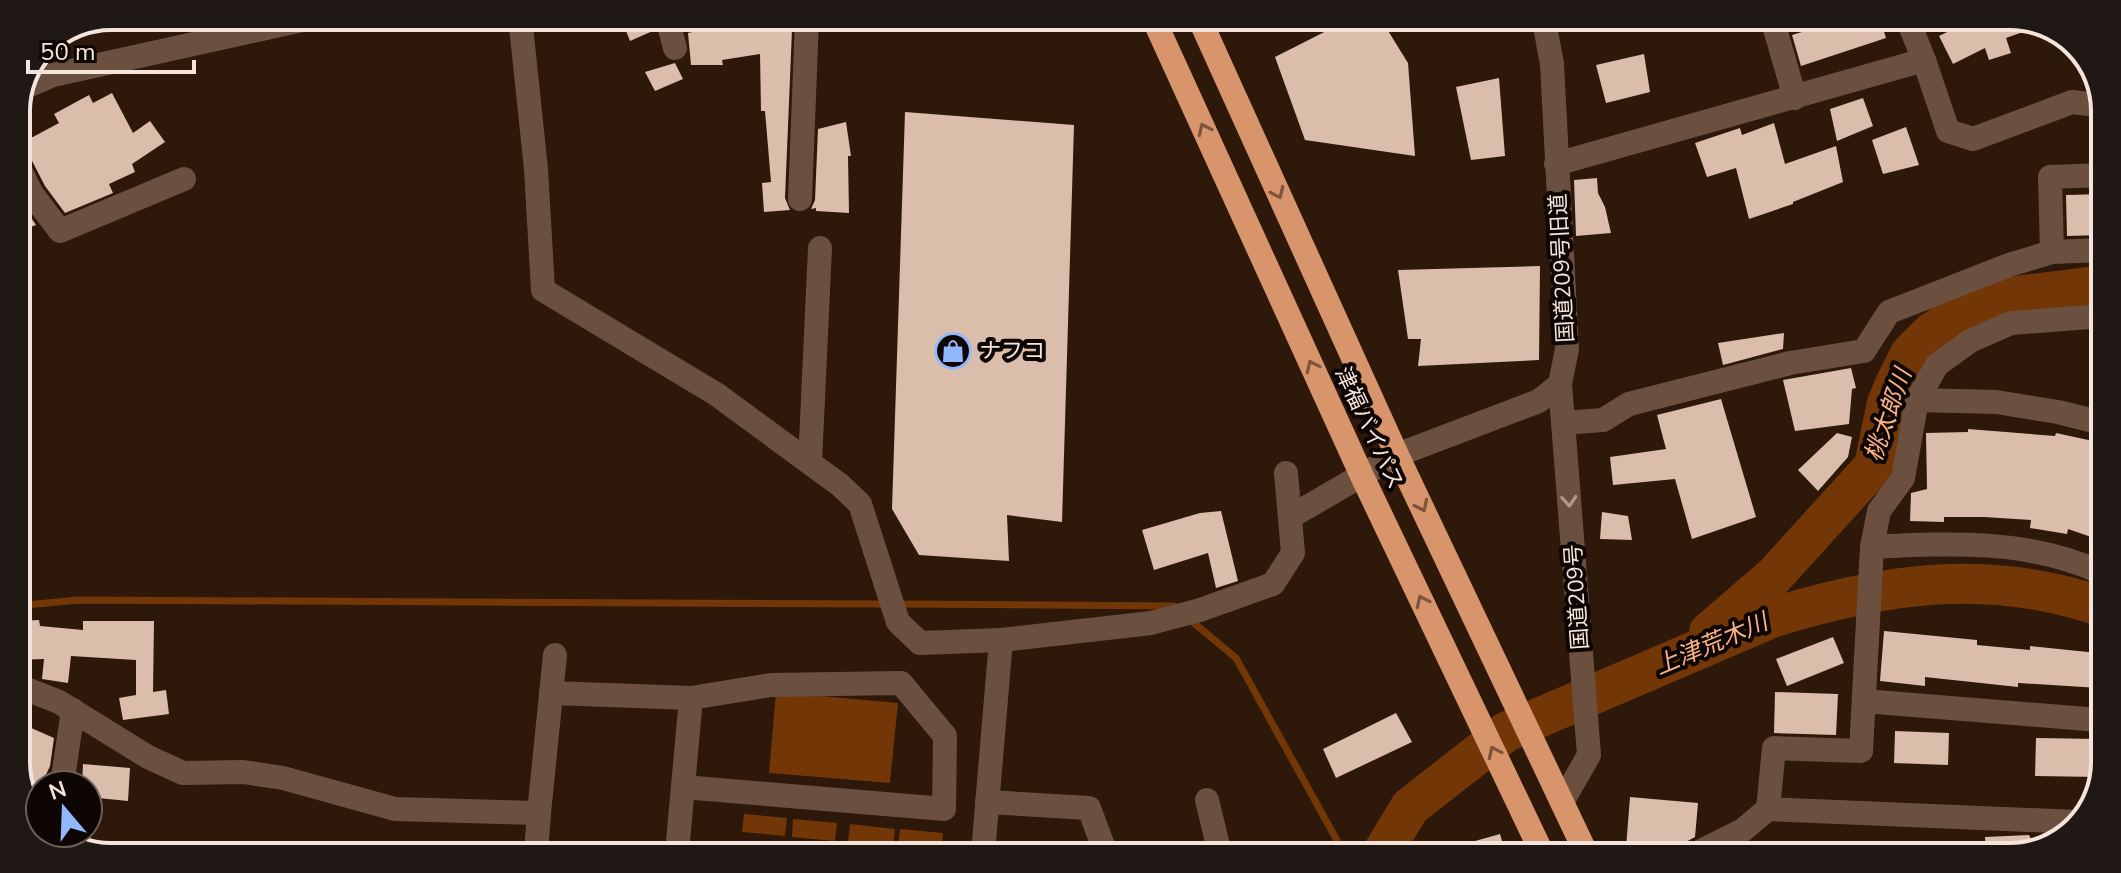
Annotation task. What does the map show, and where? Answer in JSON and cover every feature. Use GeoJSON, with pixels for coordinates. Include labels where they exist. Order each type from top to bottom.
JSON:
{"type":"FeatureCollection","features":[{"type":"Feature","properties":{"kind":"highway","name":"津福バイパス"},"geometry":{"type":"LineString","coordinates":[[1159,30],[1362,476],[1537,843]]}},
{"type":"Feature","properties":{"kind":"highway","name":"津福バイパス"},"geometry":{"type":"LineString","coordinates":[[1205,30],[1397,455],[1581,843]]}},
{"type":"Feature","properties":{"kind":"street"},"geometry":{"type":"LineString","coordinates":[[36,82],[53,75],[257,30]]}},
{"type":"Feature","properties":{"kind":"street"},"geometry":{"type":"LineString","coordinates":[[521,30],[536,169],[543,290],[716,394],[840,485],[860,504],[898,622],[920,643],[1001,640],[1151,623],[1200,610],[1273,584],[1293,553],[1286,473]]}},
{"type":"Feature","properties":{"kind":"street"},"geometry":{"type":"LineString","coordinates":[[670,30],[675,48]]}},
{"type":"Feature","properties":{"kind":"street"},"geometry":{"type":"LineString","coordinates":[[800,199],[807,30]]}},
{"type":"Feature","properties":{"kind":"street","name":"国道209号旧道"},"geometry":{"type":"LineString","coordinates":[[1546,30],[1552,64],[1567,349],[1560,384]]}},
{"type":"Feature","properties":{"kind":"street"},"geometry":{"type":"LineString","coordinates":[[1775,30],[1795,98]]}},
{"type":"Feature","properties":{"kind":"street"},"geometry":{"type":"LineString","coordinates":[[1912,30],[1948,131],[1973,139],[2072,102],[2091,104]]}},
{"type":"Feature","properties":{"kind":"street"},"geometry":{"type":"LineString","coordinates":[[1556,164],[1924,60]]}},
{"type":"Feature","properties":{"kind":"street"},"geometry":{"type":"LineString","coordinates":[[2052,252],[2050,177],[2091,175]]}},
{"type":"Feature","properties":{"kind":"street"},"geometry":{"type":"LineString","coordinates":[[30,190],[60,231],[184,179]]}},
{"type":"Feature","properties":{"kind":"street"},"geometry":{"type":"LineString","coordinates":[[810,463],[820,248]]}},
{"type":"Feature","properties":{"kind":"street"},"geometry":{"type":"LineString","coordinates":[[1563,423],[1603,420],[1629,404],[1790,363],[1864,351],[1889,312],[2009,265],[2052,252],[2091,250]]}},
{"type":"Feature","properties":{"kind":"street"},"geometry":{"type":"LineString","coordinates":[[1768,809],[1774,748],[1861,751],[1872,547],[1879,511],[1903,478],[1917,400],[1937,365],[1970,341],[2011,323],[2091,317]]}},
{"type":"Feature","properties":{"kind":"street"},"geometry":{"type":"LineString","coordinates":[[1290,517],[1397,455],[1539,401],[1560,384]]}},
{"type":"Feature","properties":{"kind":"street","name":"国道209号"},"geometry":{"type":"LineString","coordinates":[[1560,384],[1589,755],[1562,802]]}},
{"type":"Feature","properties":{"kind":"street"},"geometry":{"type":"LineString","coordinates":[[1917,400],[1996,402],[2091,420]]}},
{"type":"Feature","properties":{"kind":"street"},"geometry":{"type":"LineString","coordinates":[[1872,547],[1964,543],[2030,550],[2091,568]]}},
{"type":"Feature","properties":{"kind":"street"},"geometry":{"type":"LineString","coordinates":[[984,843],[1001,640]]}},
{"type":"Feature","properties":{"kind":"street"},"geometry":{"type":"LineString","coordinates":[[537,843],[555,655]]}},
{"type":"Feature","properties":{"kind":"street"},"geometry":{"type":"LineString","coordinates":[[551,693],[691,698],[771,685],[901,683],[945,736],[944,809],[683,787]]}},
{"type":"Feature","properties":{"kind":"street"},"geometry":{"type":"LineString","coordinates":[[30,691],[73,710],[148,757],[183,773],[243,772],[283,778],[395,809],[539,813]]}},
{"type":"Feature","properties":{"kind":"street"},"geometry":{"type":"LineString","coordinates":[[678,843],[691,698]]}},
{"type":"Feature","properties":{"kind":"street"},"geometry":{"type":"LineString","coordinates":[[1864,701],[2091,719]]}},
{"type":"Feature","properties":{"kind":"street"},"geometry":{"type":"LineString","coordinates":[[64,769],[73,710]]}},
{"type":"Feature","properties":{"kind":"street"},"geometry":{"type":"LineString","coordinates":[[1207,800],[1217,843]]}},
{"type":"Feature","properties":{"kind":"street"},"geometry":{"type":"LineString","coordinates":[[987,802],[1089,808],[1102,843]]}},
{"type":"Feature","properties":{"kind":"street"},"geometry":{"type":"LineString","coordinates":[[1717,843],[1743,830],[1768,809],[2064,821]]}},
{"type":"Feature","properties":{"kind":"shaded area"},"geometry":{"type":"Polygon","coordinates":[[[776,692],[898,703],[890,783],[769,773],[776,692]]]}},
{"type":"Feature","properties":{"kind":"shaded area"},"geometry":{"type":"Polygon","coordinates":[[[744,814],[787,818],[785,836],[742,832],[744,814]]]}},
{"type":"Feature","properties":{"kind":"shaded area"},"geometry":{"type":"Polygon","coordinates":[[[793,819],[837,823],[835,841],[792,837],[793,819]]]}},
{"type":"Feature","properties":{"kind":"shaded area"},"geometry":{"type":"Polygon","coordinates":[[[850,824],[895,829],[893,843],[848,842],[850,824]]]}},
{"type":"Feature","properties":{"kind":"shaded area"},"geometry":{"type":"Polygon","coordinates":[[[900,829],[943,833],[942,843],[898,843],[900,829]]]}},
{"type":"Feature","properties":{"kind":"building"},"geometry":{"type":"Polygon","coordinates":[[[626,30],[655,30],[630,41],[626,30]]]}},
{"type":"Feature","properties":{"kind":"building"},"geometry":{"type":"Polygon","coordinates":[[[701,30],[792,30],[785,198],[790,210],[764,212],[762,183],[771,182],[765,111],[761,111],[760,54],[722,60],[723,65],[691,65],[688,33],[701,30]]]}},
{"type":"Feature","properties":{"kind":"building"},"geometry":{"type":"Polygon","coordinates":[[[1328,30],[1388,30],[1408,63],[1415,156],[1305,140],[1275,57],[1328,30]]]}},
{"type":"Feature","properties":{"kind":"building"},"geometry":{"type":"Polygon","coordinates":[[[1809,30],[1884,30],[1886,38],[1801,66],[1792,35],[1809,30]]]}},
{"type":"Feature","properties":{"kind":"building"},"geometry":{"type":"Polygon","coordinates":[[[1951,30],[2024,32],[2006,38],[2011,53],[1989,60],[1985,48],[1953,64],[1939,36],[1951,30]]]}},
{"type":"Feature","properties":{"kind":"building"},"geometry":{"type":"Polygon","coordinates":[[[1644,54],[1650,92],[1606,103],[1596,65],[1644,54]]]}},
{"type":"Feature","properties":{"kind":"building"},"geometry":{"type":"Polygon","coordinates":[[[675,63],[683,79],[655,91],[645,72],[675,63]]]}},
{"type":"Feature","properties":{"kind":"building"},"geometry":{"type":"Polygon","coordinates":[[[1499,78],[1505,156],[1471,160],[1456,87],[1499,78]]]}},
{"type":"Feature","properties":{"kind":"building"},"geometry":{"type":"Polygon","coordinates":[[[112,93],[133,133],[150,121],[165,142],[132,164],[135,172],[109,184],[113,193],[65,213],[45,186],[30,157],[30,139],[59,123],[54,114],[89,95],[93,103],[112,93]]]}},
{"type":"Feature","properties":{"kind":"building"},"geometry":{"type":"Polygon","coordinates":[[[1863,98],[1873,126],[1837,141],[1830,109],[1863,98]]]}},
{"type":"Feature","properties":{"kind":"building"},"geometry":{"type":"Polygon","coordinates":[[[905,112],[1074,125],[1062,522],[1007,515],[1009,561],[919,555],[892,509],[905,112]]]}},
{"type":"Feature","properties":{"kind":"building"},"geometry":{"type":"Polygon","coordinates":[[[846,122],[851,156],[848,156],[849,213],[816,211],[816,208],[811,209],[815,200],[818,129],[846,122]]]}},
{"type":"Feature","properties":{"kind":"building"},"geometry":{"type":"Polygon","coordinates":[[[1774,123],[1785,164],[1836,146],[1843,182],[1749,219],[1736,168],[1707,177],[1695,143],[1740,128],[1742,135],[1774,123]]]}},
{"type":"Feature","properties":{"kind":"building"},"geometry":{"type":"Polygon","coordinates":[[[1906,127],[1919,165],[1883,174],[1872,140],[1906,127]]]}},
{"type":"Feature","properties":{"kind":"building"},"geometry":{"type":"Polygon","coordinates":[[[1597,178],[1598,193],[1611,233],[1576,236],[1574,180],[1597,178]]]}},
{"type":"Feature","properties":{"kind":"building"},"geometry":{"type":"Polygon","coordinates":[[[2091,194],[2091,235],[2067,236],[2066,195],[2091,194]]]}},
{"type":"Feature","properties":{"kind":"building"},"geometry":{"type":"Polygon","coordinates":[[[1540,266],[1539,360],[1418,366],[1421,339],[1408,339],[1398,270],[1540,266]]]}},
{"type":"Feature","properties":{"kind":"building"},"geometry":{"type":"Polygon","coordinates":[[[1784,333],[1783,349],[1723,365],[1718,343],[1784,333]]]}},
{"type":"Feature","properties":{"kind":"building"},"geometry":{"type":"Polygon","coordinates":[[[1851,368],[1856,388],[1852,389],[1849,424],[1795,431],[1783,380],[1851,368]]]}},
{"type":"Feature","properties":{"kind":"building"},"geometry":{"type":"Polygon","coordinates":[[[1721,399],[1756,517],[1692,539],[1675,479],[1613,485],[1610,457],[1666,449],[1657,415],[1721,399]]]}},
{"type":"Feature","properties":{"kind":"building"},"geometry":{"type":"Polygon","coordinates":[[[1968,429],[2055,436],[2056,433],[2091,441],[2091,537],[2068,529],[2067,534],[2030,528],[2031,520],[1944,517],[1944,522],[1910,521],[1911,493],[1927,489],[1926,433],[1968,432],[1968,429]]]}},
{"type":"Feature","properties":{"kind":"building"},"geometry":{"type":"Polygon","coordinates":[[[1837,433],[1852,437],[1848,457],[1818,491],[1798,470],[1837,433]]]}},
{"type":"Feature","properties":{"kind":"building"},"geometry":{"type":"Polygon","coordinates":[[[1221,511],[1238,581],[1216,588],[1208,553],[1154,570],[1142,530],[1200,513],[1221,511]]]}},
{"type":"Feature","properties":{"kind":"building"},"geometry":{"type":"Polygon","coordinates":[[[1602,512],[1628,516],[1632,540],[1600,539],[1602,512]]]}},
{"type":"Feature","properties":{"kind":"building"},"geometry":{"type":"Polygon","coordinates":[[[30,620],[39,620],[40,626],[83,630],[83,621],[154,621],[153,692],[166,690],[169,714],[123,720],[119,698],[136,695],[136,660],[71,656],[68,683],[42,679],[44,659],[30,660],[30,620]]]}},
{"type":"Feature","properties":{"kind":"building"},"geometry":{"type":"Polygon","coordinates":[[[1884,631],[1977,640],[1977,645],[2030,650],[2030,646],[2091,653],[2091,688],[2018,683],[2018,687],[1925,677],[1925,686],[1880,681],[1884,631]]]}},
{"type":"Feature","properties":{"kind":"building"},"geometry":{"type":"Polygon","coordinates":[[[1833,637],[1844,663],[1787,686],[1776,659],[1833,637]]]}},
{"type":"Feature","properties":{"kind":"building"},"geometry":{"type":"Polygon","coordinates":[[[1775,692],[1838,694],[1836,735],[1774,733],[1775,692]]]}},
{"type":"Feature","properties":{"kind":"building"},"geometry":{"type":"Polygon","coordinates":[[[1396,713],[1412,742],[1336,778],[1323,749],[1396,713]]]}},
{"type":"Feature","properties":{"kind":"building"},"geometry":{"type":"Polygon","coordinates":[[[30,727],[54,738],[49,769],[30,769],[30,727]]]}},
{"type":"Feature","properties":{"kind":"building"},"geometry":{"type":"Polygon","coordinates":[[[1895,731],[1949,733],[1948,765],[1894,763],[1895,731]]]}},
{"type":"Feature","properties":{"kind":"building"},"geometry":{"type":"Polygon","coordinates":[[[2036,738],[2091,739],[2089,777],[2035,776],[2036,738]]]}},
{"type":"Feature","properties":{"kind":"building"},"geometry":{"type":"Polygon","coordinates":[[[83,764],[130,768],[128,801],[104,799],[104,769],[83,769],[83,764]]]}},
{"type":"Feature","properties":{"kind":"building"},"geometry":{"type":"Polygon","coordinates":[[[1630,797],[1698,803],[1695,837],[1684,843],[1626,843],[1630,797]]]}},
{"type":"Feature","properties":{"kind":"building"},"geometry":{"type":"Polygon","coordinates":[[[1500,834],[1503,843],[1468,843],[1500,834]]]}},
{"type":"Feature","properties":{"kind":"building"},"geometry":{"type":"Polygon","coordinates":[[[2029,835],[2031,840],[1985,843],[1985,837],[2029,835]]]}},
{"type":"Feature","properties":{"kind":"waterway","name":"桃太郎川"},"geometry":{"type":"LineString","coordinates":[[1709,632],[1774,576],[1874,466],[1887,403],[1895,384],[1910,354],[1931,333],[1954,317],[1993,299],[2091,287]]}},
{"type":"Feature","properties":{"kind":"waterway","name":"上津荒木川"},"geometry":{"type":"LineString","coordinates":[[1388,843],[1410,807],[1506,732],[1774,617],[1856,596],[1937,584],[2017,587],[2091,603]]}},
{"type":"Feature","properties":{"kind":"waterway"},"geometry":{"type":"LineString","coordinates":[[30,605],[78,600],[886,604]]}},
{"type":"Feature","properties":{"kind":"waterway"},"geometry":{"type":"LineString","coordinates":[[898,604],[1177,608]]}},
{"type":"Feature","properties":{"kind":"waterway"},"geometry":{"type":"LineString","coordinates":[[1189,619],[1236,658],[1338,843]]}},
{"type":"Feature","properties":{"kind":"place","name":"ナフコ"},"geometry":{"type":"Point","coordinates":[953,351]}}]}
